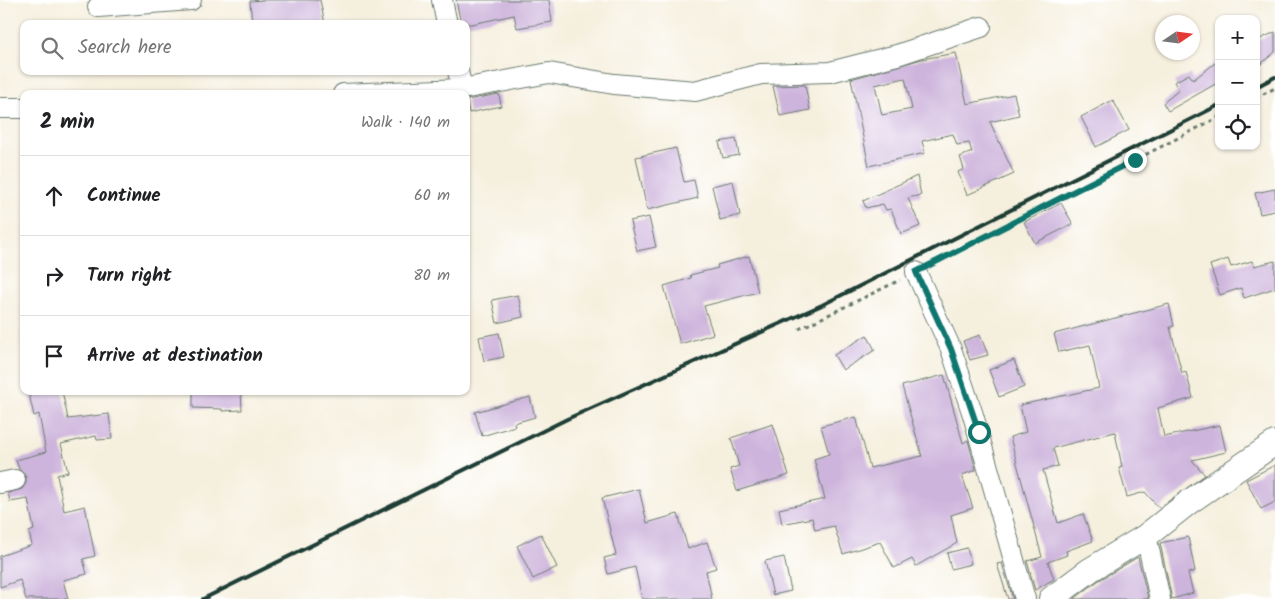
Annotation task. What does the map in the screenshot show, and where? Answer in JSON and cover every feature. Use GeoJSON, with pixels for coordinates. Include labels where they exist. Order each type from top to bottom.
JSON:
{"type":"FeatureCollection","features":[{"type":"Feature","properties":{"kind":"street"},"geometry":{"type":"LineString","coordinates":[[98,7],[191,0]]}},
{"type":"Feature","properties":{"kind":"street"},"geometry":{"type":"LineString","coordinates":[[442,0],[446,20]]}},
{"type":"Feature","properties":{"kind":"street"},"geometry":{"type":"LineString","coordinates":[[376,90],[460,80],[549,73],[614,84],[694,91],[761,74],[830,72],[897,55],[981,27]]}},
{"type":"Feature","properties":{"kind":"street"},"geometry":{"type":"LineString","coordinates":[[0,108],[20,108]]}},
{"type":"Feature","properties":{"kind":"street"},"geometry":{"type":"LineString","coordinates":[[916,272],[951,349],[974,415],[1025,599]]}},
{"type":"Feature","properties":{"kind":"street"},"geometry":{"type":"LineString","coordinates":[[1051,599],[1090,570],[1146,536],[1189,502],[1275,443]]}},
{"type":"Feature","properties":{"kind":"street"},"geometry":{"type":"LineString","coordinates":[[1146,536],[1160,599]]}},
{"type":"Feature","properties":{"kind":"path"},"geometry":{"type":"LineString","coordinates":[[1260,96],[1275,88]]}},
{"type":"Feature","properties":{"kind":"path"},"geometry":{"type":"LineString","coordinates":[[799,329],[916,272],[1215,119]]}},
{"type":"Feature","properties":{"kind":"building"},"geometry":{"type":"Polygon","coordinates":[[[320,0],[324,20],[252,20],[250,1],[320,0]]]}},
{"type":"Feature","properties":{"kind":"building"},"geometry":{"type":"Polygon","coordinates":[[[456,0],[549,0],[552,22],[517,28],[514,15],[472,24],[470,24],[470,20],[460,20],[456,0]]]}},
{"type":"Feature","properties":{"kind":"building"},"geometry":{"type":"Polygon","coordinates":[[[1275,32],[1275,52],[1260,65],[1260,60],[1260,39],[1275,32]]]}},
{"type":"Feature","properties":{"kind":"building"},"geometry":{"type":"Polygon","coordinates":[[[956,53],[967,104],[1014,94],[1019,115],[990,122],[1014,174],[967,195],[958,172],[964,169],[960,157],[972,152],[969,143],[957,145],[953,134],[922,141],[925,153],[869,166],[851,79],[922,59],[956,53]],[[905,78],[875,85],[882,115],[912,109],[905,78]]]}},
{"type":"Feature","properties":{"kind":"building"},"geometry":{"type":"Polygon","coordinates":[[[1215,63],[1215,84],[1168,111],[1163,103],[1179,90],[1174,82],[1189,74],[1193,80],[1215,63]]]}},
{"type":"Feature","properties":{"kind":"building"},"geometry":{"type":"Polygon","coordinates":[[[805,85],[810,110],[780,116],[773,86],[805,85]]]}},
{"type":"Feature","properties":{"kind":"building"},"geometry":{"type":"Polygon","coordinates":[[[499,94],[501,106],[470,113],[470,99],[499,94]]]}},
{"type":"Feature","properties":{"kind":"building"},"geometry":{"type":"Polygon","coordinates":[[[1113,100],[1129,130],[1096,147],[1081,117],[1113,100]]]}},
{"type":"Feature","properties":{"kind":"building"},"geometry":{"type":"Polygon","coordinates":[[[736,139],[739,155],[723,158],[719,142],[736,139]]]}},
{"type":"Feature","properties":{"kind":"building"},"geometry":{"type":"Polygon","coordinates":[[[676,148],[684,182],[694,180],[698,198],[647,210],[636,157],[676,148]]]}},
{"type":"Feature","properties":{"kind":"building"},"geometry":{"type":"Polygon","coordinates":[[[917,176],[921,195],[908,198],[920,226],[901,234],[891,209],[886,210],[883,204],[866,208],[863,201],[917,176]]]}},
{"type":"Feature","properties":{"kind":"building"},"geometry":{"type":"Polygon","coordinates":[[[733,181],[740,215],[720,220],[712,186],[733,181]]]}},
{"type":"Feature","properties":{"kind":"building"},"geometry":{"type":"Polygon","coordinates":[[[1275,189],[1275,211],[1260,214],[1255,193],[1275,189]]]}},
{"type":"Feature","properties":{"kind":"building"},"geometry":{"type":"Polygon","coordinates":[[[1061,203],[1073,224],[1035,243],[1024,222],[1061,203]]]}},
{"type":"Feature","properties":{"kind":"building"},"geometry":{"type":"Polygon","coordinates":[[[649,217],[656,247],[637,251],[630,221],[649,217]]]}},
{"type":"Feature","properties":{"kind":"building"},"geometry":{"type":"Polygon","coordinates":[[[749,256],[758,292],[704,306],[713,334],[680,344],[664,286],[691,278],[690,275],[718,268],[717,265],[749,256]]]}},
{"type":"Feature","properties":{"kind":"building"},"geometry":{"type":"Polygon","coordinates":[[[1228,259],[1231,267],[1252,261],[1254,266],[1275,261],[1275,288],[1244,298],[1241,288],[1220,295],[1210,265],[1228,259]]]}},
{"type":"Feature","properties":{"kind":"building"},"geometry":{"type":"Polygon","coordinates":[[[518,295],[523,317],[497,323],[492,300],[518,295]]]}},
{"type":"Feature","properties":{"kind":"building"},"geometry":{"type":"Polygon","coordinates":[[[1169,304],[1174,326],[1170,327],[1182,373],[1186,372],[1193,398],[1158,408],[1164,437],[1220,425],[1226,452],[1192,460],[1205,475],[1159,508],[1145,492],[1127,497],[1119,468],[1122,467],[1115,432],[1053,448],[1058,466],[1043,470],[1058,523],[1083,514],[1093,541],[1066,551],[1067,555],[1048,562],[1054,579],[1035,590],[1027,561],[1042,557],[1010,437],[1026,432],[1020,405],[1099,388],[1090,345],[1059,352],[1054,334],[1169,304]]]}},
{"type":"Feature","properties":{"kind":"building"},"geometry":{"type":"Polygon","coordinates":[[[499,333],[504,357],[484,361],[479,337],[499,333]]]}},
{"type":"Feature","properties":{"kind":"building"},"geometry":{"type":"Polygon","coordinates":[[[867,335],[875,350],[843,370],[834,355],[867,335]]]}},
{"type":"Feature","properties":{"kind":"building"},"geometry":{"type":"Polygon","coordinates":[[[980,335],[988,355],[970,360],[963,341],[980,335]]]}},
{"type":"Feature","properties":{"kind":"building"},"geometry":{"type":"Polygon","coordinates":[[[1014,360],[1024,387],[999,397],[989,370],[1014,360]]]}},
{"type":"Feature","properties":{"kind":"building"},"geometry":{"type":"Polygon","coordinates":[[[944,375],[963,443],[968,440],[976,470],[962,475],[973,508],[951,515],[957,543],[916,566],[912,559],[894,568],[880,542],[843,554],[834,526],[815,530],[812,518],[782,524],[779,509],[825,499],[814,459],[829,454],[821,426],[856,417],[870,468],[922,456],[902,386],[944,375]]]}},
{"type":"Feature","properties":{"kind":"building"},"geometry":{"type":"Polygon","coordinates":[[[29,395],[63,395],[68,419],[109,414],[112,439],[97,440],[96,436],[61,444],[68,472],[57,475],[64,511],[85,506],[95,556],[83,559],[87,574],[63,580],[68,599],[26,599],[20,580],[0,587],[0,556],[32,545],[29,532],[34,530],[28,499],[10,502],[8,493],[22,489],[26,483],[26,477],[19,469],[16,460],[46,452],[39,414],[34,416],[29,395]]]}},
{"type":"Feature","properties":{"kind":"building"},"geometry":{"type":"Polygon","coordinates":[[[193,395],[241,395],[242,410],[222,411],[222,409],[193,408],[193,395]]]}},
{"type":"Feature","properties":{"kind":"building"},"geometry":{"type":"Polygon","coordinates":[[[530,397],[535,417],[514,423],[515,426],[482,436],[475,412],[530,397]]]}},
{"type":"Feature","properties":{"kind":"building"},"geometry":{"type":"Polygon","coordinates":[[[773,424],[789,475],[737,491],[730,469],[739,466],[731,438],[773,424]]]}},
{"type":"Feature","properties":{"kind":"building"},"geometry":{"type":"Polygon","coordinates":[[[1275,465],[1275,502],[1261,509],[1246,480],[1275,465]]]}},
{"type":"Feature","properties":{"kind":"building"},"geometry":{"type":"Polygon","coordinates":[[[639,489],[647,523],[678,514],[688,549],[707,542],[716,568],[706,571],[712,599],[642,599],[635,567],[608,574],[604,558],[616,555],[602,498],[639,489]]]}},
{"type":"Feature","properties":{"kind":"building"},"geometry":{"type":"Polygon","coordinates":[[[541,534],[557,567],[533,579],[517,546],[541,534]]]}},
{"type":"Feature","properties":{"kind":"building"},"geometry":{"type":"Polygon","coordinates":[[[1188,537],[1195,571],[1188,573],[1193,593],[1172,599],[1160,543],[1188,537]]]}},
{"type":"Feature","properties":{"kind":"building"},"geometry":{"type":"Polygon","coordinates":[[[967,548],[971,564],[951,569],[947,553],[967,548]]]}},
{"type":"Feature","properties":{"kind":"building"},"geometry":{"type":"Polygon","coordinates":[[[784,557],[791,591],[773,595],[765,561],[784,557]]]}},
{"type":"Feature","properties":{"kind":"building"},"geometry":{"type":"Polygon","coordinates":[[[1138,557],[1148,599],[1074,599],[1098,581],[1138,557]]]}},
{"type":"Feature","properties":{"kind":"building"},"geometry":{"type":"Polygon","coordinates":[[[1002,563],[1013,599],[1008,599],[997,564],[1002,563]]]}},
{"type":"Feature","properties":{"kind":"railway"},"geometry":{"type":"LineString","coordinates":[[1260,85],[1275,77]]}},
{"type":"Feature","properties":{"kind":"railway"},"geometry":{"type":"LineString","coordinates":[[203,599],[567,419],[822,305],[1215,107]]}},
{"type":"Feature","properties":{"kind":"route"},"geometry":{"type":"LineString","coordinates":[[979,432],[951,349],[916,272],[1135,160]]}}]}
